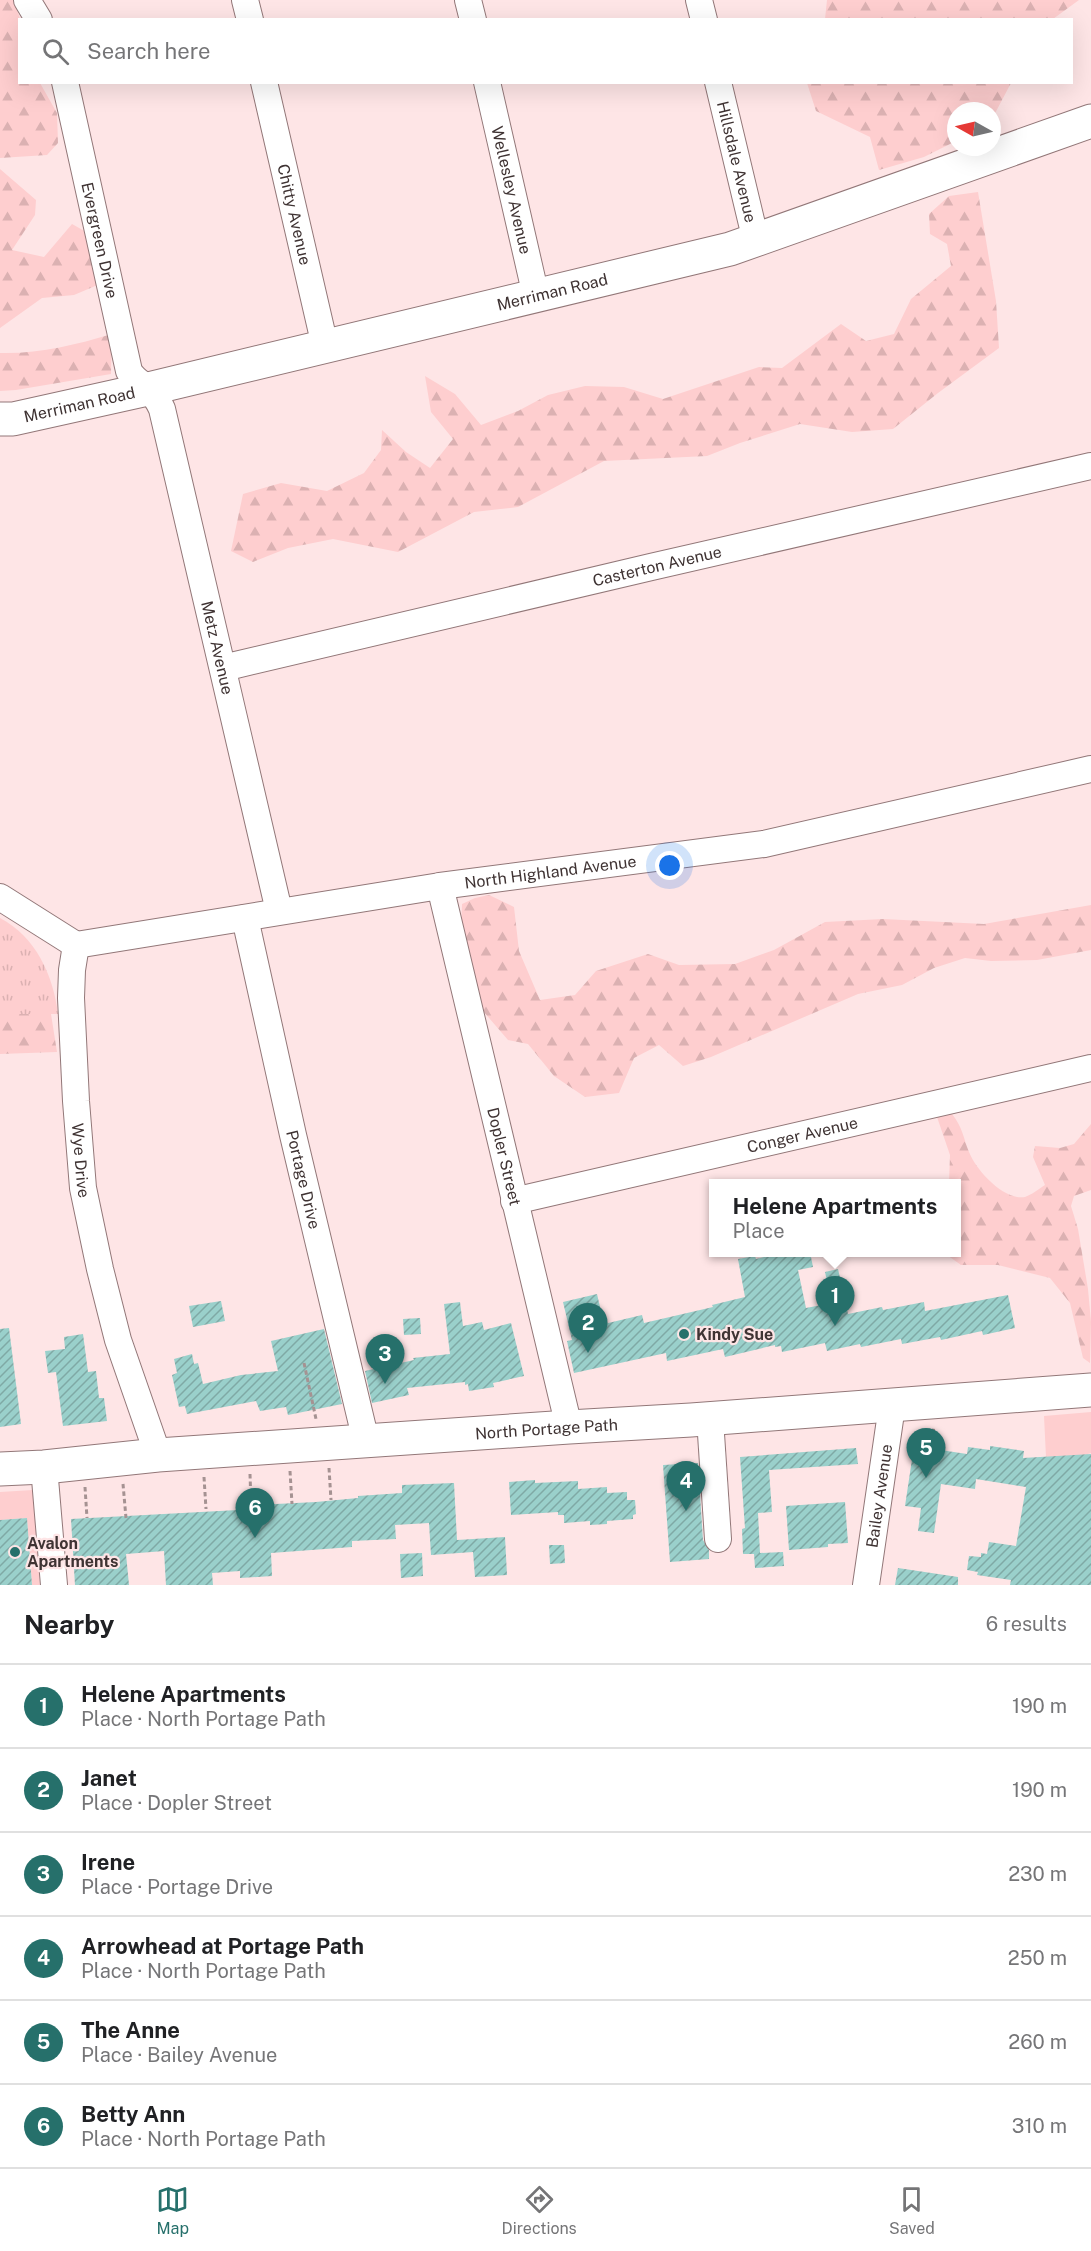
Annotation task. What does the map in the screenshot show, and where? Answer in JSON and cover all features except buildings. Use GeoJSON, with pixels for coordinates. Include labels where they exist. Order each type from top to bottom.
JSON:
{"type":"FeatureCollection","features":[{"type":"Feature","properties":{"kind":"main road","name":"Merriman Road"},"geometry":{"type":"LineString","coordinates":[[0,419],[148,388],[536,297],[756,241],[1091,121]]}},
{"type":"Feature","properties":{"kind":"main road","name":"North Portage Path"},"geometry":{"type":"LineString","coordinates":[[0,1469],[44,1467],[158,1455],[710,1419],[1091,1390]]}},
{"type":"Feature","properties":{"kind":"street"},"geometry":{"type":"LineString","coordinates":[[27,0],[38,18]]}},
{"type":"Feature","properties":{"kind":"street"},"geometry":{"type":"LineString","coordinates":[[245,0],[250,18]]}},
{"type":"Feature","properties":{"kind":"street"},"geometry":{"type":"LineString","coordinates":[[468,0],[472,18]]}},
{"type":"Feature","properties":{"kind":"street"},"geometry":{"type":"LineString","coordinates":[[699,0],[704,18]]}},
{"type":"Feature","properties":{"kind":"street","name":"Evergreen Drive"},"geometry":{"type":"LineString","coordinates":[[65,84],[129,371],[137,382],[148,388]]}},
{"type":"Feature","properties":{"kind":"street","name":"Chitty Avenue"},"geometry":{"type":"LineString","coordinates":[[264,84],[325,346]]}},
{"type":"Feature","properties":{"kind":"street","name":"Wellesley Avenue"},"geometry":{"type":"LineString","coordinates":[[487,84],[536,297]]}},
{"type":"Feature","properties":{"kind":"street","name":"Hillsdale Avenue"},"geometry":{"type":"LineString","coordinates":[[718,84],[756,241]]}},
{"type":"Feature","properties":{"kind":"street","name":"Metz Avenue"},"geometry":{"type":"LineString","coordinates":[[148,388],[158,400],[162,410],[279,911]]}},
{"type":"Feature","properties":{"kind":"street","name":"Casterton Avenue"},"geometry":{"type":"LineString","coordinates":[[223,668],[1091,466]]}},
{"type":"Feature","properties":{"kind":"street","name":"North Highland Avenue"},"geometry":{"type":"LineString","coordinates":[[76,945],[440,886],[764,844],[1091,769]]}},
{"type":"Feature","properties":{"kind":"street","name":"Dopler Street"},"geometry":{"type":"LineString","coordinates":[[440,886],[569,1427]]}},
{"type":"Feature","properties":{"kind":"street"},"geometry":{"type":"LineString","coordinates":[[0,897],[76,945]]}},
{"type":"Feature","properties":{"kind":"street","name":"Portage Drive"},"geometry":{"type":"LineString","coordinates":[[245,918],[293,1135],[366,1441]]}},
{"type":"Feature","properties":{"kind":"street","name":"Wye Drive"},"geometry":{"type":"LineString","coordinates":[[76,945],[71,998],[83,1188],[118,1340],[158,1455]]}},
{"type":"Feature","properties":{"kind":"street","name":"Conger Avenue"},"geometry":{"type":"LineString","coordinates":[[514,1201],[1091,1068]]}},
{"type":"Feature","properties":{"kind":"street","name":"Bailey Avenue"},"geometry":{"type":"LineString","coordinates":[[866,1585],[892,1406]]}},
{"type":"Feature","properties":{"kind":"street"},"geometry":{"type":"LineString","coordinates":[[710,1419],[718,1539]]}},
{"type":"Feature","properties":{"kind":"street"},"geometry":{"type":"LineString","coordinates":[[44,1467],[54,1585]]}},
{"type":"Feature","properties":{"kind":"path"},"geometry":{"type":"LineString","coordinates":[[304,1363],[318,1426]]}},
{"type":"Feature","properties":{"kind":"path"},"geometry":{"type":"LineString","coordinates":[[931,1448],[934,1424]]}},
{"type":"Feature","properties":{"kind":"path"},"geometry":{"type":"LineString","coordinates":[[328,1468],[331,1500]]}},
{"type":"Feature","properties":{"kind":"path"},"geometry":{"type":"LineString","coordinates":[[290,1471],[292,1504]]}},
{"type":"Feature","properties":{"kind":"path"},"geometry":{"type":"LineString","coordinates":[[250,1474],[251,1504]]}},
{"type":"Feature","properties":{"kind":"path"},"geometry":{"type":"LineString","coordinates":[[204,1477],[206,1509]]}},
{"type":"Feature","properties":{"kind":"path"},"geometry":{"type":"LineString","coordinates":[[123,1483],[126,1518]]}},
{"type":"Feature","properties":{"kind":"path"},"geometry":{"type":"LineString","coordinates":[[85,1486],[87,1518]]}},
{"type":"Feature","properties":{"kind":"green space"},"geometry":{"type":"Polygon","coordinates":[[[0,0],[14,0],[20,18],[18,84],[41,84],[57,113],[58,143],[47,155],[0,158],[0,0]]]}},
{"type":"Feature","properties":{"kind":"green space"},"geometry":{"type":"Polygon","coordinates":[[[827,0],[1079,0],[1054,18],[825,18],[827,0]]]}},
{"type":"Feature","properties":{"kind":"green space"},"geometry":{"type":"Polygon","coordinates":[[[808,84],[1010,84],[1001,102],[947,102],[947,146],[924,157],[879,170],[870,137],[816,111],[808,84]]]}},
{"type":"Feature","properties":{"kind":"green space"},"geometry":{"type":"Polygon","coordinates":[[[0,169],[36,200],[35,215],[12,250],[44,257],[72,224],[88,233],[100,284],[74,295],[42,298],[0,328],[0,169]]]}},
{"type":"Feature","properties":{"kind":"green space"},"geometry":{"type":"Polygon","coordinates":[[[978,192],[996,301],[999,348],[893,429],[852,432],[800,424],[707,456],[604,461],[518,507],[474,512],[398,552],[333,539],[288,548],[253,562],[231,551],[243,494],[281,483],[327,491],[364,473],[381,450],[382,430],[406,452],[430,468],[453,439],[431,412],[425,376],[455,394],[481,425],[518,411],[548,395],[585,386],[624,387],[663,399],[759,367],[782,368],[841,324],[866,341],[894,334],[911,299],[951,266],[947,244],[930,234],[929,214],[949,196],[978,192]]]}},
{"type":"Feature","properties":{"kind":"green space"},"geometry":{"type":"Polygon","coordinates":[[[112,334],[111,374],[0,391],[0,353],[57,348],[112,334]]]}},
{"type":"Feature","properties":{"kind":"green space"},"geometry":{"type":"Polygon","coordinates":[[[489,895],[514,907],[519,951],[540,1000],[575,995],[596,971],[648,954],[679,965],[735,964],[774,950],[825,922],[883,919],[984,924],[1091,905],[1091,950],[1037,960],[991,961],[965,958],[934,968],[902,985],[858,994],[711,1057],[683,1066],[659,1045],[634,1058],[619,1093],[585,1097],[554,1076],[528,1044],[508,1040],[483,1011],[461,929],[462,904],[489,895]]]}},
{"type":"Feature","properties":{"kind":"green space"},"geometry":{"type":"Polygon","coordinates":[[[0,918],[24,936],[41,958],[52,985],[58,1014],[0,1014],[0,918]]]}},
{"type":"Feature","properties":{"kind":"green space"},"geometry":{"type":"Polygon","coordinates":[[[0,1014],[51,1014],[57,1052],[0,1054],[0,1014]]]}},
{"type":"Feature","properties":{"kind":"green space"},"geometry":{"type":"Polygon","coordinates":[[[952,1114],[961,1128],[969,1152],[984,1175],[1000,1189],[1017,1197],[1025,1197],[1045,1185],[1033,1157],[1035,1146],[1060,1148],[1074,1144],[1091,1124],[1091,1190],[1074,1196],[1071,1206],[1078,1229],[1088,1289],[1091,1322],[1090,1363],[1083,1358],[1070,1303],[1050,1278],[998,1265],[961,1265],[950,1257],[961,1257],[961,1179],[949,1179],[950,1155],[937,1117],[952,1114]]]}},
{"type":"Feature","properties":{"kind":"green space"},"geometry":{"type":"Polygon","coordinates":[[[1091,1412],[1091,1453],[1088,1454],[1090,1481],[1046,1457],[1044,1416],[1091,1412]]]}},
{"type":"Feature","properties":{"kind":"green space"},"geometry":{"type":"Polygon","coordinates":[[[33,1490],[40,1585],[32,1585],[27,1518],[0,1520],[0,1492],[33,1490]]]}},
{"type":"Feature","properties":{"kind":"place","name":"Helene Apartments"},"geometry":{"type":"Point","coordinates":[835,1326]}},
{"type":"Feature","properties":{"kind":"place","name":"Kindy Sue"},"geometry":{"type":"Point","coordinates":[684,1334]}},
{"type":"Feature","properties":{"kind":"place","name":"Janet"},"geometry":{"type":"Point","coordinates":[588,1353]}},
{"type":"Feature","properties":{"kind":"place","name":"Irene"},"geometry":{"type":"Point","coordinates":[385,1384]}},
{"type":"Feature","properties":{"kind":"place","name":"The Anne"},"geometry":{"type":"Point","coordinates":[926,1478]}},
{"type":"Feature","properties":{"kind":"place","name":"Arrowhead at Portage Path"},"geometry":{"type":"Point","coordinates":[686,1511]}},
{"type":"Feature","properties":{"kind":"place","name":"Betty Ann"},"geometry":{"type":"Point","coordinates":[255,1538]}},
{"type":"Feature","properties":{"kind":"place","name":"Avalon Apartments"},"geometry":{"type":"Point","coordinates":[15,1552]}}]}
